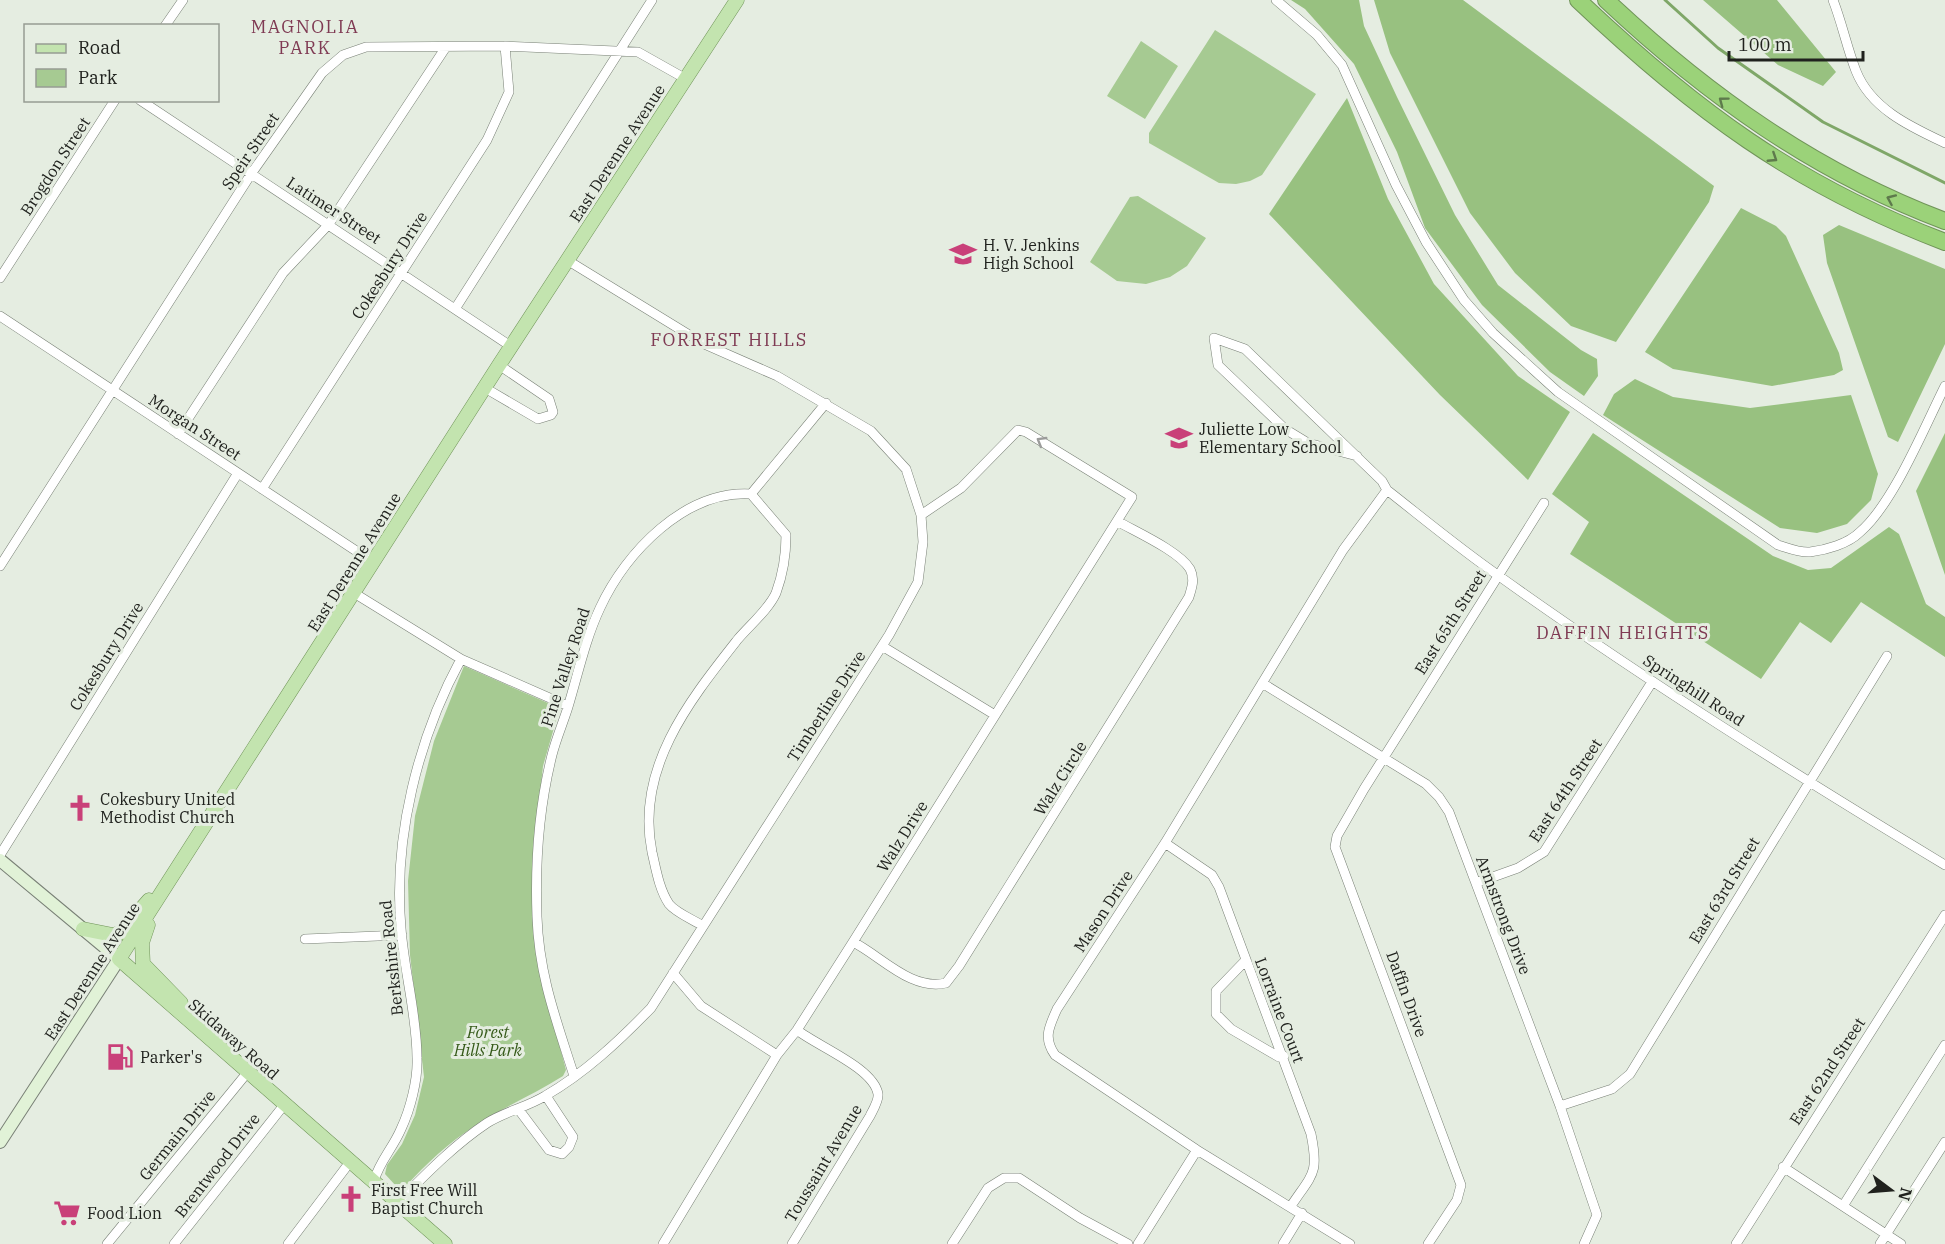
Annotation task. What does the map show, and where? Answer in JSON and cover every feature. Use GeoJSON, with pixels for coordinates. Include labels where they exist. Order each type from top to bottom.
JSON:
{"type":"FeatureCollection","features":[{"type":"Feature","properties":{"kind":"highway"},"geometry":{"type":"LineString","coordinates":[[1564,0],[1646,70],[1777,161],[1833,193],[1945,242]]}},
{"type":"Feature","properties":{"kind":"highway"},"geometry":{"type":"LineString","coordinates":[[1578,0],[1649,66],[1724,125]]}},
{"type":"Feature","properties":{"kind":"highway"},"geometry":{"type":"LineString","coordinates":[[1606,0],[1697,81],[1787,144],[1842,176],[1945,221]]}},
{"type":"Feature","properties":{"kind":"main road","name":"East Derenne Avenue"},"geometry":{"type":"LineString","coordinates":[[0,1142],[499,365],[737,0]]}},
{"type":"Feature","properties":{"kind":"main road","name":"Skidaway Road"},"geometry":{"type":"LineString","coordinates":[[0,857],[445,1244]]}},
{"type":"Feature","properties":{"kind":"main road"},"geometry":{"type":"LineString","coordinates":[[83,929],[112,935],[120,933],[130,925],[147,900],[156,902],[142,943],[143,964],[191,1014],[198,1029]]}},
{"type":"Feature","properties":{"kind":"street"},"geometry":{"type":"LineString","coordinates":[[166,24],[183,0]]}},
{"type":"Feature","properties":{"kind":"street"},"geometry":{"type":"LineString","coordinates":[[455,309],[651,0]]}},
{"type":"Feature","properties":{"kind":"street"},"geometry":{"type":"LineString","coordinates":[[1276,0],[1317,34],[1342,65],[1396,185],[1426,242],[1464,300],[1493,333],[1558,392],[1779,545],[1807,552],[1837,546],[1860,532],[1884,501],[1905,467],[1945,386]]}},
{"type":"Feature","properties":{"kind":"street"},"geometry":{"type":"LineString","coordinates":[[1833,0],[1856,73],[1864,87],[1898,120],[1945,143]]}},
{"type":"Feature","properties":{"kind":"street"},"geometry":{"type":"LineString","coordinates":[[177,434],[283,273],[329,224],[446,46]]}},
{"type":"Feature","properties":{"kind":"street","name":"Speir Street"},"geometry":{"type":"LineString","coordinates":[[0,566],[251,174],[322,73],[343,54],[366,47],[446,46],[505,46],[638,52],[686,79]]}},
{"type":"Feature","properties":{"kind":"street","name":"Cokesbury Drive"},"geometry":{"type":"LineString","coordinates":[[262,489],[487,140],[509,92],[505,46]]}},
{"type":"Feature","properties":{"kind":"street","name":"Brogdon Street"},"geometry":{"type":"LineString","coordinates":[[0,278],[114,102]]}},
{"type":"Feature","properties":{"kind":"street","name":"Latimer Street"},"geometry":{"type":"LineString","coordinates":[[143,102],[512,347]]}},
{"type":"Feature","properties":{"kind":"street","name":"Timberline Drive"},"geometry":{"type":"LineString","coordinates":[[397,1203],[472,1134],[488,1122],[546,1096],[616,1044],[651,1008],[882,646],[918,582],[923,542],[921,515],[906,469],[871,431],[826,403],[704,344],[567,260]]}},
{"type":"Feature","properties":{"kind":"street","name":"Morgan Street"},"geometry":{"type":"LineString","coordinates":[[0,316],[374,562]]}},
{"type":"Feature","properties":{"kind":"street","name":"Springhill Road"},"geometry":{"type":"LineString","coordinates":[[1357,456],[1308,442],[1285,429],[1218,365],[1214,338],[1245,349],[1357,456],[1382,481],[1387,490],[1497,575],[1652,682],[1945,865]]}},
{"type":"Feature","properties":{"kind":"street"},"geometry":{"type":"LineString","coordinates":[[485,388],[538,418],[553,412],[549,399],[499,365]]}},
{"type":"Feature","properties":{"kind":"street"},"geometry":{"type":"LineString","coordinates":[[704,926],[670,905],[657,876],[649,839],[653,778],[671,733],[705,681],[775,595],[786,557],[786,535],[751,494],[826,403]]}},
{"type":"Feature","properties":{"kind":"street","name":"Walz Drive"},"geometry":{"type":"LineString","coordinates":[[663,1244],[777,1055],[797,1030],[853,942],[1132,497],[1026,432],[1018,430],[961,488],[921,515]]}},
{"type":"Feature","properties":{"kind":"street","name":"Cokesbury Drive"},"geometry":{"type":"LineString","coordinates":[[0,857],[238,473]]}},
{"type":"Feature","properties":{"kind":"street","name":"Mason Drive"},"geometry":{"type":"LineString","coordinates":[[1350,1244],[1197,1150],[1055,1055],[1047,1044],[1047,1032],[1057,1010],[1165,843],[1343,550],[1387,490]]}},
{"type":"Feature","properties":{"kind":"street","name":"Pine Valley Road"},"geometry":{"type":"LineString","coordinates":[[574,1076],[552,1012],[543,972],[536,887],[543,802],[552,755],[568,706],[577,668],[601,607],[619,578],[650,538],[680,513],[700,502],[721,495],[751,494]]}},
{"type":"Feature","properties":{"kind":"street","name":"East 65th Street"},"geometry":{"type":"LineString","coordinates":[[1384,758],[1544,503]]}},
{"type":"Feature","properties":{"kind":"street","name":"Walz Circle"},"geometry":{"type":"LineString","coordinates":[[853,942],[891,967],[930,984],[944,984],[952,978],[966,957],[1190,597],[1194,583],[1191,570],[1182,560],[1117,521]]}},
{"type":"Feature","properties":{"kind":"street"},"geometry":{"type":"LineString","coordinates":[[354,593],[461,659],[568,706]]}},
{"type":"Feature","properties":{"kind":"street"},"geometry":{"type":"LineString","coordinates":[[882,646],[995,715]]}},
{"type":"Feature","properties":{"kind":"street","name":"East 63rd Street"},"geometry":{"type":"LineString","coordinates":[[1560,1106],[1612,1089],[1630,1074],[1808,781],[1887,656]]}},
{"type":"Feature","properties":{"kind":"street","name":"Berkshire Road"},"geometry":{"type":"LineString","coordinates":[[374,1181],[377,1168],[402,1129],[417,1060],[402,935],[400,878],[407,819],[436,713],[461,659]]}},
{"type":"Feature","properties":{"kind":"street","name":"East 64th Street"},"geometry":{"type":"LineString","coordinates":[[1476,883],[1518,868],[1544,852],[1652,682]]}},
{"type":"Feature","properties":{"kind":"street","name":"Armstrong Drive"},"geometry":{"type":"LineString","coordinates":[[1262,683],[1426,784],[1449,812],[1560,1106],[1597,1215],[1584,1244]]}},
{"type":"Feature","properties":{"kind":"street","name":"Daffin Drive"},"geometry":{"type":"LineString","coordinates":[[1384,758],[1337,836],[1335,847],[1461,1185],[1457,1200],[1428,1244]]}},
{"type":"Feature","properties":{"kind":"street","name":"Lorraine Court"},"geometry":{"type":"LineString","coordinates":[[1165,843],[1212,875],[1219,887],[1284,1056],[1311,1134],[1317,1162],[1314,1172],[1291,1206]]}},
{"type":"Feature","properties":{"kind":"street","name":"East 62nd Street"},"geometry":{"type":"LineString","coordinates":[[1736,1244],[1945,915]]}},
{"type":"Feature","properties":{"kind":"street"},"geometry":{"type":"LineString","coordinates":[[305,939],[402,935]]}},
{"type":"Feature","properties":{"kind":"street"},"geometry":{"type":"LineString","coordinates":[[1246,960],[1216,991],[1216,1014],[1232,1029],[1279,1057],[1284,1056]]}},
{"type":"Feature","properties":{"kind":"street"},"geometry":{"type":"LineString","coordinates":[[673,973],[701,1006],[777,1055]]}},
{"type":"Feature","properties":{"kind":"street","name":"Toussaint Avenue"},"geometry":{"type":"LineString","coordinates":[[792,1244],[870,1116],[879,1096],[874,1082],[857,1068],[797,1030]]}},
{"type":"Feature","properties":{"kind":"street"},"geometry":{"type":"LineString","coordinates":[[1843,1206],[1945,1045]]}},
{"type":"Feature","properties":{"kind":"street","name":"Germain Drive"},"geometry":{"type":"LineString","coordinates":[[107,1244],[247,1073]]}},
{"type":"Feature","properties":{"kind":"street"},"geometry":{"type":"LineString","coordinates":[[519,1110],[549,1150],[562,1154],[569,1147],[573,1137],[546,1096]]}},
{"type":"Feature","properties":{"kind":"street","name":"Brentwood Drive"},"geometry":{"type":"LineString","coordinates":[[174,1244],[284,1105]]}},
{"type":"Feature","properties":{"kind":"street"},"geometry":{"type":"LineString","coordinates":[[1880,1244],[1945,1142]]}},
{"type":"Feature","properties":{"kind":"street"},"geometry":{"type":"LineString","coordinates":[[1138,1244],[1197,1150]]}},
{"type":"Feature","properties":{"kind":"street"},"geometry":{"type":"LineString","coordinates":[[288,1244],[350,1162]]}},
{"type":"Feature","properties":{"kind":"street"},"geometry":{"type":"LineString","coordinates":[[1783,1167],[1901,1244]]}},
{"type":"Feature","properties":{"kind":"street"},"geometry":{"type":"LineString","coordinates":[[952,1244],[988,1188],[1004,1178],[1019,1178],[1080,1218],[1128,1244]]}},
{"type":"Feature","properties":{"kind":"street"},"geometry":{"type":"LineString","coordinates":[[1283,1244],[1302,1214]]}},
{"type":"Feature","properties":{"kind":"green space"},"geometry":{"type":"Polygon","coordinates":[[[1291,0],[1359,0],[1364,26],[1397,97],[1455,215],[1498,285],[1581,350],[1597,359],[1598,376],[1584,396],[1550,372],[1482,305],[1425,228],[1397,152],[1354,64],[1305,9],[1291,0]]]}},
{"type":"Feature","properties":{"kind":"green space"},"geometry":{"type":"Polygon","coordinates":[[[1374,0],[1463,0],[1714,186],[1709,202],[1616,342],[1571,326],[1515,273],[1470,213],[1390,53],[1374,0]]]}},
{"type":"Feature","properties":{"kind":"green space"},"geometry":{"type":"Polygon","coordinates":[[[1703,0],[1777,0],[1836,72],[1823,86],[1778,65],[1703,0]]]}},
{"type":"Feature","properties":{"kind":"green space"},"geometry":{"type":"Polygon","coordinates":[[[1215,30],[1316,94],[1262,175],[1236,184],[1219,183],[1149,143],[1149,133],[1215,30]]]}},
{"type":"Feature","properties":{"kind":"green space"},"geometry":{"type":"Polygon","coordinates":[[[1141,41],[1178,66],[1145,119],[1107,96],[1141,41]]]}},
{"type":"Feature","properties":{"kind":"green space"},"geometry":{"type":"Polygon","coordinates":[[[1347,98],[1388,199],[1434,284],[1518,376],[1570,412],[1528,480],[1440,395],[1269,214],[1347,98]]]}},
{"type":"Feature","properties":{"kind":"green space"},"geometry":{"type":"Polygon","coordinates":[[[1138,196],[1206,238],[1187,266],[1170,277],[1146,284],[1117,281],[1090,262],[1130,197],[1138,196]]]}},
{"type":"Feature","properties":{"kind":"green space"},"geometry":{"type":"Polygon","coordinates":[[[1741,208],[1776,226],[1786,236],[1839,353],[1843,370],[1834,375],[1772,386],[1673,369],[1645,352],[1741,208]]]}},
{"type":"Feature","properties":{"kind":"green space"},"geometry":{"type":"Polygon","coordinates":[[[1839,225],[1945,269],[1945,344],[1898,442],[1888,437],[1827,263],[1823,235],[1839,225]]]}},
{"type":"Feature","properties":{"kind":"green space"},"geometry":{"type":"Polygon","coordinates":[[[1635,379],[1673,397],[1750,408],[1851,395],[1878,474],[1871,500],[1847,524],[1817,533],[1780,528],[1603,415],[1614,394],[1635,379]]]}},
{"type":"Feature","properties":{"kind":"green space"},"geometry":{"type":"Polygon","coordinates":[[[1593,433],[1773,556],[1808,570],[1831,568],[1889,527],[1899,534],[1926,604],[1945,617],[1945,657],[1861,602],[1831,643],[1800,622],[1761,679],[1570,554],[1589,522],[1552,494],[1593,433]]]}},
{"type":"Feature","properties":{"kind":"green space"},"geometry":{"type":"Polygon","coordinates":[[[1945,433],[1945,575],[1916,491],[1945,433]]]}},
{"type":"Feature","properties":{"kind":"green space","name":"Forest Hills Park"},"geometry":{"type":"Polygon","coordinates":[[[464,666],[557,707],[558,714],[543,766],[536,834],[546,994],[566,1070],[563,1076],[456,1139],[406,1186],[396,1186],[385,1174],[387,1165],[402,1144],[415,1115],[424,1077],[410,955],[408,881],[415,816],[434,741],[464,666]]]}},
{"type":"Feature","properties":{"kind":"waterway"},"geometry":{"type":"LineString","coordinates":[[1665,0],[1718,48],[1823,122],[1945,183]]}},
{"type":"Feature","properties":{"kind":"place","name":"H. V. Jenkins High School"},"geometry":{"type":"Point","coordinates":[963,254]}},
{"type":"Feature","properties":{"kind":"place","name":"Juliette Low Elementary School"},"geometry":{"type":"Point","coordinates":[1179,438]}},
{"type":"Feature","properties":{"kind":"place","name":"Cokesbury United Methodist Church"},"geometry":{"type":"Point","coordinates":[80,808]}},
{"type":"Feature","properties":{"kind":"place","name":"Parker's"},"geometry":{"type":"Point","coordinates":[120,1057]}},
{"type":"Feature","properties":{"kind":"place","name":"First Free Will Baptist Church"},"geometry":{"type":"Point","coordinates":[351,1199]}},
{"type":"Feature","properties":{"kind":"place","name":"Food Lion"},"geometry":{"type":"Point","coordinates":[67,1213]}},
{"type":"Feature","properties":{"kind":"district","name":"MAGNOLIA PARK"},"geometry":{"type":"Point","coordinates":[305,36]}},
{"type":"Feature","properties":{"kind":"district","name":"FORREST HILLS"},"geometry":{"type":"Point","coordinates":[729,339]}},
{"type":"Feature","properties":{"kind":"district","name":"DAFFIN HEIGHTS"},"geometry":{"type":"Point","coordinates":[1623,632]}}]}
